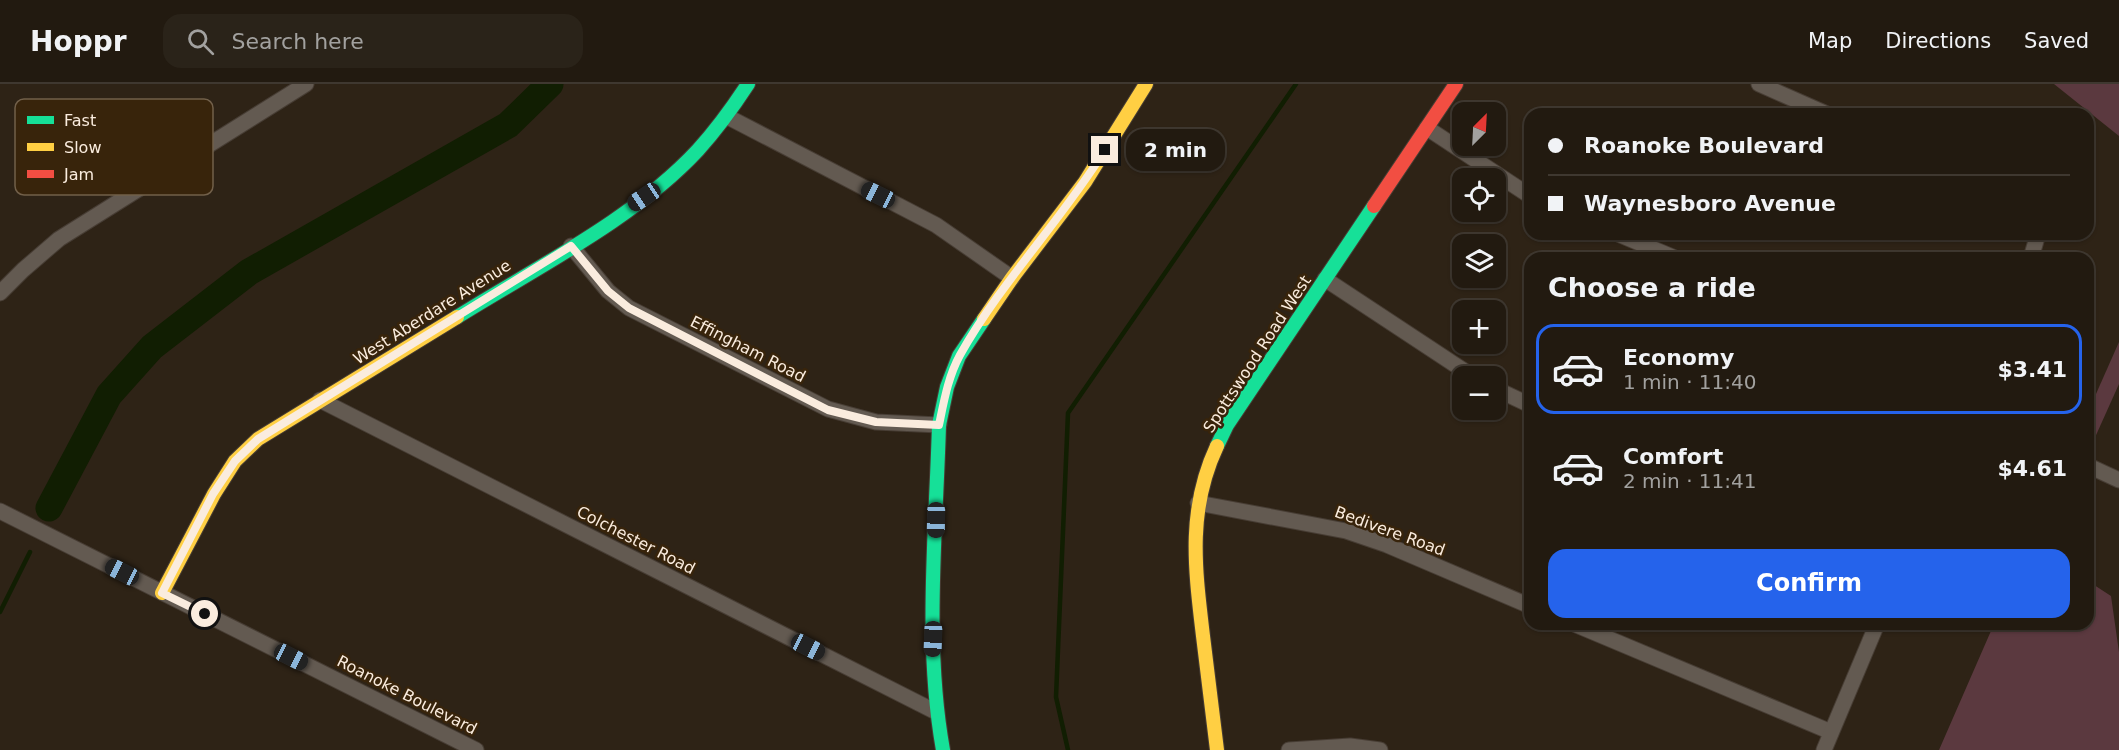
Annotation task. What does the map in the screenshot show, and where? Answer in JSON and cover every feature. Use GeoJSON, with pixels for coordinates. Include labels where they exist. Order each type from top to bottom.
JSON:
{"type":"FeatureCollection","features":[{"type":"Feature","properties":{"kind":"street"},"geometry":{"type":"LineString","coordinates":[[213,142],[306,84]]}},
{"type":"Feature","properties":{"kind":"street","name":"West Aberdare Avenue"},"geometry":{"type":"LineString","coordinates":[[162,593],[213,494],[235,461],[258,439],[571,246],[644,197],[688,162],[728,117],[748,84]]}},
{"type":"Feature","properties":{"kind":"street"},"geometry":{"type":"LineString","coordinates":[[943,750],[936,712],[932,662],[939,425],[947,387],[959,356],[1012,278],[1085,182],[1146,84]]}},
{"type":"Feature","properties":{"kind":"street","name":"Spottswood Road West"},"geometry":{"type":"LineString","coordinates":[[1217,750],[1196,578],[1194,534],[1198,503],[1209,463],[1227,425],[1456,84]]}},
{"type":"Feature","properties":{"kind":"street"},"geometry":{"type":"LineString","coordinates":[[1759,84],[1813,108]]}},
{"type":"Feature","properties":{"kind":"street"},"geometry":{"type":"LineString","coordinates":[[728,117],[936,225],[1012,278]]}},
{"type":"Feature","properties":{"kind":"street"},"geometry":{"type":"LineString","coordinates":[[1427,128],[1524,192]]}},
{"type":"Feature","properties":{"kind":"street"},"geometry":{"type":"LineString","coordinates":[[0,293],[59,239],[129,195]]}},
{"type":"Feature","properties":{"kind":"street"},"geometry":{"type":"LineString","coordinates":[[1632,240],[1661,252]]}},
{"type":"Feature","properties":{"kind":"street","name":"Effingham Road"},"geometry":{"type":"LineString","coordinates":[[571,246],[608,291],[629,308],[828,410],[876,422],[939,425]]}},
{"type":"Feature","properties":{"kind":"street"},"geometry":{"type":"LineString","coordinates":[[1325,279],[1457,366]]}},
{"type":"Feature","properties":{"kind":"street"},"geometry":{"type":"LineString","coordinates":[[1506,394],[1524,402]]}},
{"type":"Feature","properties":{"kind":"street","name":"Colchester Road"},"geometry":{"type":"LineString","coordinates":[[320,400],[936,712]]}},
{"type":"Feature","properties":{"kind":"street"},"geometry":{"type":"LineString","coordinates":[[2094,468],[2119,480]]}},
{"type":"Feature","properties":{"kind":"street","name":"Bedivere Road"},"geometry":{"type":"LineString","coordinates":[[1198,503],[1346,531],[1387,545],[1524,603]]}},
{"type":"Feature","properties":{"kind":"street","name":"Roanoke Boulevard"},"geometry":{"type":"LineString","coordinates":[[0,511],[465,748]]}},
{"type":"Feature","properties":{"kind":"street"},"geometry":{"type":"LineString","coordinates":[[1588,630],[1831,732]]}},
{"type":"Feature","properties":{"kind":"street"},"geometry":{"type":"LineString","coordinates":[[1824,750],[1874,630]]}},
{"type":"Feature","properties":{"kind":"street"},"geometry":{"type":"LineString","coordinates":[[1289,750],[1350,746],[1380,750]]}},
{"type":"Feature","properties":{"kind":"shaded area"},"geometry":{"type":"Polygon","coordinates":[[[2054,84],[2119,84],[2119,136],[2094,116],[2094,108],[2084,108],[2054,84]]]}},
{"type":"Feature","properties":{"kind":"shaded area"},"geometry":{"type":"Polygon","coordinates":[[[2119,342],[2119,384],[2094,440],[2094,398],[2119,342]]]}},
{"type":"Feature","properties":{"kind":"shaded area"},"geometry":{"type":"Polygon","coordinates":[[[2094,585],[2111,596],[2119,652],[2119,750],[1939,750],[1991,630],[2094,630],[2094,585]]]}},
{"type":"Feature","properties":{"kind":"waterway"},"geometry":{"type":"LineString","coordinates":[[49,508],[109,395],[152,347],[249,272],[508,125],[550,84]]}},
{"type":"Feature","properties":{"kind":"waterway"},"geometry":{"type":"LineString","coordinates":[[1068,750],[1056,697],[1068,413],[1296,84]]}},
{"type":"Feature","properties":{"kind":"waterway"},"geometry":{"type":"LineString","coordinates":[[0,612],[30,552]]}},
{"type":"Feature","properties":{"kind":"traffic: fast"},"geometry":{"type":"LineString","coordinates":[[457,317],[584,241],[645,198],[698,150],[748,84]]}},
{"type":"Feature","properties":{"kind":"traffic: fast"},"geometry":{"type":"LineString","coordinates":[[1217,446],[1227,425],[1374,206]]}},
{"type":"Feature","properties":{"kind":"traffic: fast"},"geometry":{"type":"LineString","coordinates":[[943,750],[937,710],[933,629],[939,425],[947,387],[959,356],[984,319]]}},
{"type":"Feature","properties":{"kind":"traffic: slow"},"geometry":{"type":"LineString","coordinates":[[984,319],[1085,182],[1146,84]]}},
{"type":"Feature","properties":{"kind":"traffic: slow"},"geometry":{"type":"LineString","coordinates":[[162,593],[214,494],[235,461],[258,439],[457,317]]}},
{"type":"Feature","properties":{"kind":"traffic: slow"},"geometry":{"type":"LineString","coordinates":[[1217,446],[1201,493],[1197,516],[1196,563],[1217,750]]}},
{"type":"Feature","properties":{"kind":"traffic: jam"},"geometry":{"type":"LineString","coordinates":[[1374,206],[1456,84]]}},
{"type":"Feature","properties":{"kind":"route"},"geometry":{"type":"LineString","coordinates":[[205,614],[162,593],[213,494],[235,461],[258,439],[571,246],[608,291],[629,308],[828,410],[876,422],[939,425],[947,387],[959,356],[1012,278],[1085,182],[1105,150]]}}]}
